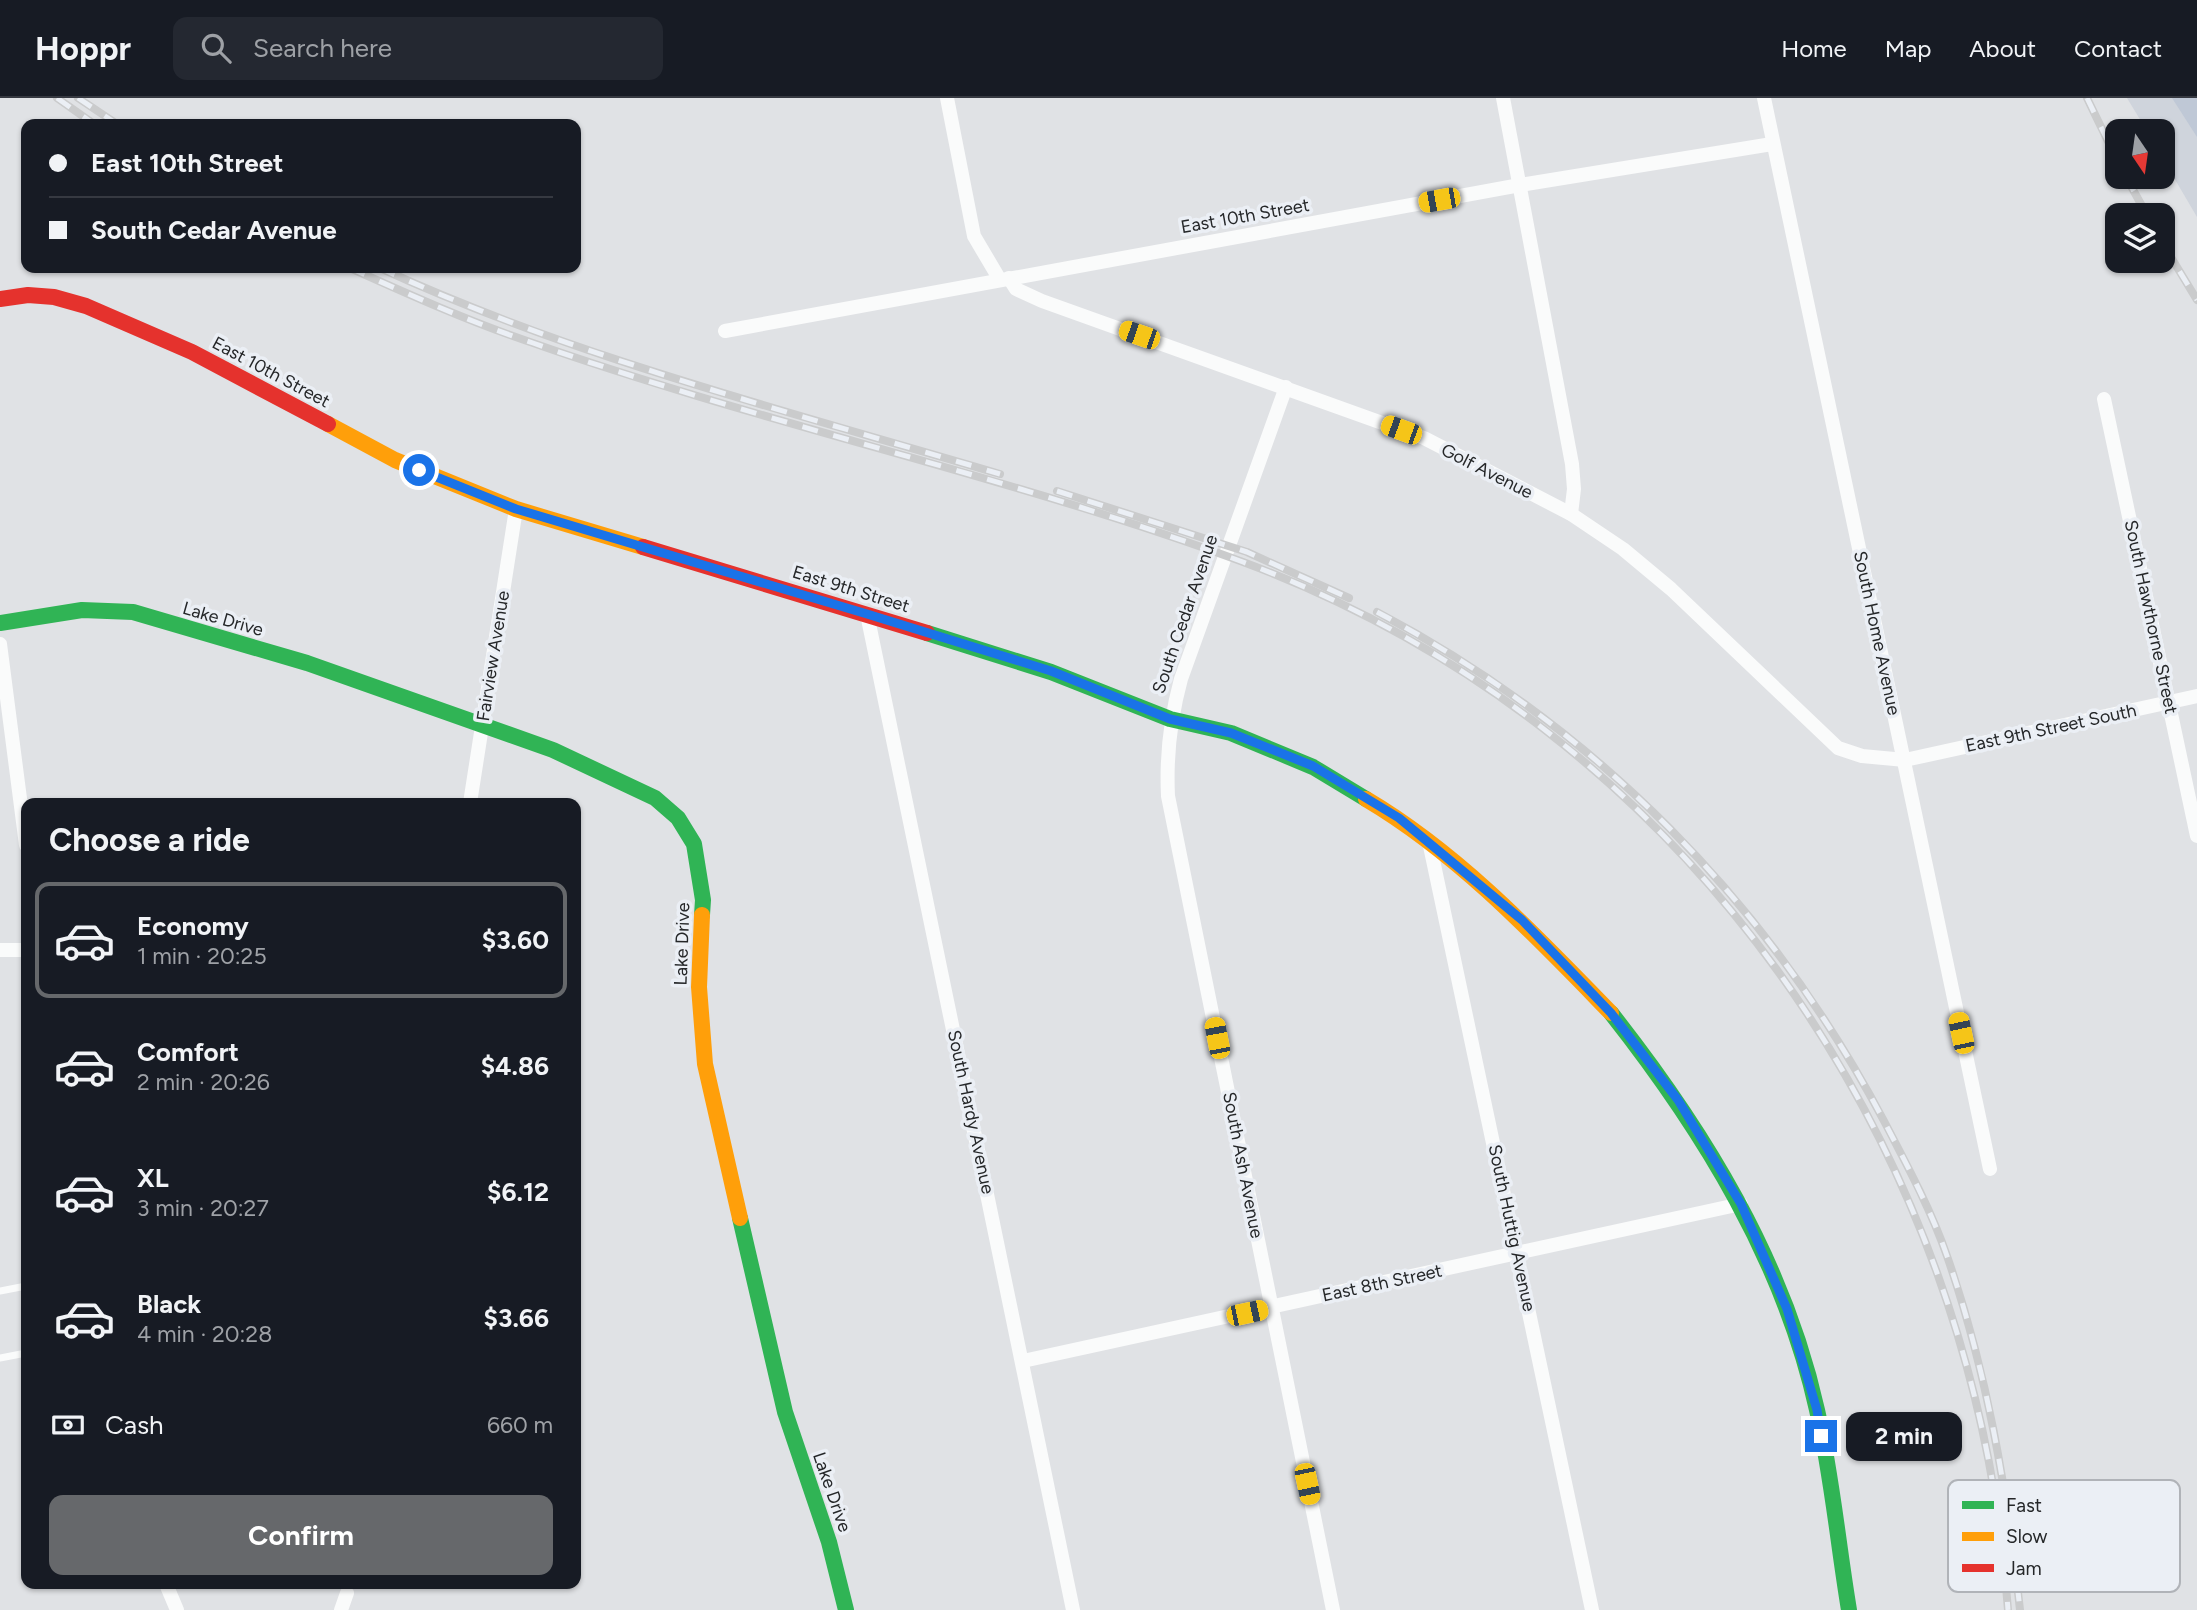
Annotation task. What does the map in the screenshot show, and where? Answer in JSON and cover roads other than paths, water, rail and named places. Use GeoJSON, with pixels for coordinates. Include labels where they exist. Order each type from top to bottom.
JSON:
{"type":"FeatureCollection","features":[{"type":"Feature","properties":{"kind":"street"},"geometry":{"type":"LineString","coordinates":[[947,98],[974,236],[1004,279]]}},
{"type":"Feature","properties":{"kind":"street"},"geometry":{"type":"LineString","coordinates":[[1503,98],[1572,464],[1574,489],[1571,514]]}},
{"type":"Feature","properties":{"kind":"street","name":"South Home Avenue"},"geometry":{"type":"LineString","coordinates":[[1764,98],[1990,1169]]}},
{"type":"Feature","properties":{"kind":"street","name":"East 10th Street"},"geometry":{"type":"LineString","coordinates":[[725,331],[1520,185],[1772,144]]}},
{"type":"Feature","properties":{"kind":"street","name":"Golf Avenue"},"geometry":{"type":"LineString","coordinates":[[1004,279],[1016,289],[1042,301],[1424,438],[1571,514],[1623,550],[1671,589],[1838,748],[1862,756],[1905,760]]}},
{"type":"Feature","properties":{"kind":"street","name":"East 10th Street"},"geometry":{"type":"LineString","coordinates":[[0,299],[28,295],[86,306],[191,352],[395,460],[516,509]]}},
{"type":"Feature","properties":{"kind":"street","name":"South Cedar Avenue"},"geometry":{"type":"LineString","coordinates":[[1286,387],[1181,679],[1170,719],[1231,733],[1313,766],[1399,818],[1522,920],[1611,1013],[1678,1100],[1741,1204],[1787,1309],[1817,1410],[1849,1610]]}},
{"type":"Feature","properties":{"kind":"street","name":"South Hawthorne Street"},"geometry":{"type":"LineString","coordinates":[[2104,398],[2197,836]]}},
{"type":"Feature","properties":{"kind":"street","name":"East 9th Street"},"geometry":{"type":"LineString","coordinates":[[516,509],[1051,671],[1170,719]]}},
{"type":"Feature","properties":{"kind":"street","name":"Fairview Avenue"},"geometry":{"type":"LineString","coordinates":[[471,798],[516,509]]}},
{"type":"Feature","properties":{"kind":"street","name":"Lake Drive"},"geometry":{"type":"LineString","coordinates":[[0,623],[82,610],[133,612],[307,663],[553,750],[655,799],[678,818],[694,844],[703,900],[699,987],[705,1064],[785,1412],[829,1542],[846,1610]]}},
{"type":"Feature","properties":{"kind":"street","name":"South Hardy Avenue"},"geometry":{"type":"LineString","coordinates":[[867,614],[1073,1610]]}},
{"type":"Feature","properties":{"kind":"street"},"geometry":{"type":"LineString","coordinates":[[0,644],[21,806]]}},
{"type":"Feature","properties":{"kind":"street","name":"East 9th Street South"},"geometry":{"type":"LineString","coordinates":[[1905,760],[2197,696]]}},
{"type":"Feature","properties":{"kind":"street","name":"South Ash Avenue"},"geometry":{"type":"LineString","coordinates":[[1170,719],[1166,757],[1168,796],[1333,1610]]}},
{"type":"Feature","properties":{"kind":"street","name":"South Huttig Avenue"},"geometry":{"type":"LineString","coordinates":[[1430,846],[1591,1610]]}},
{"type":"Feature","properties":{"kind":"street"},"geometry":{"type":"LineString","coordinates":[[0,950],[21,950]]}},
{"type":"Feature","properties":{"kind":"street","name":"East 8th Street"},"geometry":{"type":"LineString","coordinates":[[1023,1361],[1741,1204]]}},
{"type":"Feature","properties":{"kind":"street"},"geometry":{"type":"LineString","coordinates":[[168,1589],[177,1610]]}},
{"type":"Feature","properties":{"kind":"street"},"geometry":{"type":"LineString","coordinates":[[341,1610],[346,1593]]}},
{"type":"Feature","properties":{"kind":"lane"},"geometry":{"type":"LineString","coordinates":[[0,1291],[21,1287]]}},
{"type":"Feature","properties":{"kind":"lane"},"geometry":{"type":"LineString","coordinates":[[0,1358],[21,1354]]}},
{"type":"Feature","properties":{"kind":"railway"},"geometry":{"type":"LineString","coordinates":[[57,98],[87,119]]}},
{"type":"Feature","properties":{"kind":"railway"},"geometry":{"type":"LineString","coordinates":[[78,98],[110,119]]}},
{"type":"Feature","properties":{"kind":"railway"},"geometry":{"type":"LineString","coordinates":[[2087,98],[2105,135]]}},
{"type":"Feature","properties":{"kind":"railway"},"geometry":{"type":"LineString","coordinates":[[2133,189],[2140,203]]}},
{"type":"Feature","properties":{"kind":"railway"},"geometry":{"type":"LineString","coordinates":[[2175,264],[2197,300]]}},
{"type":"Feature","properties":{"kind":"railway"},"geometry":{"type":"LineString","coordinates":[[361,273],[486,326],[621,372],[1067,503],[1243,562],[1401,635],[1544,730],[1671,843],[1779,973],[1868,1117],[1937,1273],[1984,1438],[1990,1480]]}},
{"type":"Feature","properties":{"kind":"railway"},"geometry":{"type":"LineString","coordinates":[[392,273],[531,330],[608,357],[1000,474]]}},
{"type":"Feature","properties":{"kind":"railway"},"geometry":{"type":"LineString","coordinates":[[1057,491],[1247,552],[1349,598]]}},
{"type":"Feature","properties":{"kind":"railway"},"geometry":{"type":"LineString","coordinates":[[1377,612],[1457,658],[1532,709],[1603,766],[1669,828],[1731,894],[1787,966],[1838,1041],[1884,1121],[1941,1239],[1973,1343],[2003,1480]]}},
{"type":"Feature","properties":{"kind":"railway"},"geometry":{"type":"LineString","coordinates":[[2005,1592],[2008,1610]]}},
{"type":"Feature","properties":{"kind":"railway"},"geometry":{"type":"LineString","coordinates":[[2018,1592],[2020,1610]]}}]}
